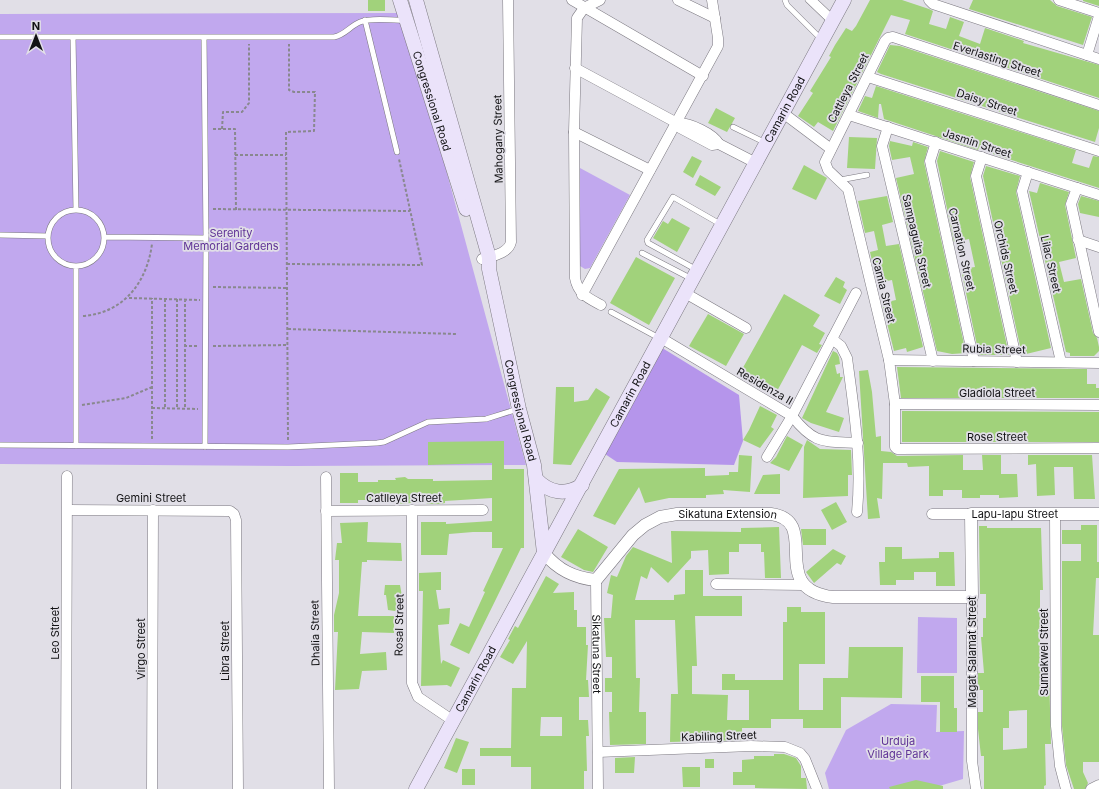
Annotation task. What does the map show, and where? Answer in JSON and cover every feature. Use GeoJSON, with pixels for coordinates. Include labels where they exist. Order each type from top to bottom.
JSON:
{"type":"FeatureCollection","features":[{"type":"Feature","properties":{"kind":"main road","name":"Congressional Road"},"geometry":{"type":"LineString","coordinates":[[400,0],[486,262]]}},
{"type":"Feature","properties":{"kind":"main road","name":"Congressional Road"},"geometry":{"type":"LineString","coordinates":[[416,0],[486,262],[537,485],[544,553]]}},
{"type":"Feature","properties":{"kind":"main road","name":"Camarin Road"},"geometry":{"type":"LineString","coordinates":[[416,789],[452,720],[575,499],[844,0]]}},
{"type":"Feature","properties":{"kind":"main road"},"geometry":{"type":"LineString","coordinates":[[537,485],[560,492],[572,491],[582,485]]}},
{"type":"Feature","properties":{"kind":"main road"},"geometry":{"type":"LineString","coordinates":[[537,485],[555,500],[575,499]]}},
{"type":"Feature","properties":{"kind":"street","name":"Mahogany Street"},"geometry":{"type":"LineString","coordinates":[[486,262],[505,251],[510,246],[511,242],[508,0]]}},
{"type":"Feature","properties":{"kind":"street"},"geometry":{"type":"LineString","coordinates":[[572,0],[703,76]]}},
{"type":"Feature","properties":{"kind":"street"},"geometry":{"type":"LineString","coordinates":[[600,0],[584,8],[577,18],[574,132],[576,287],[582,295],[601,305]]}},
{"type":"Feature","properties":{"kind":"street"},"geometry":{"type":"LineString","coordinates":[[678,0],[715,18]]}},
{"type":"Feature","properties":{"kind":"street"},"geometry":{"type":"LineString","coordinates":[[582,295],[703,76],[718,46],[712,0]]}},
{"type":"Feature","properties":{"kind":"street"},"geometry":{"type":"LineString","coordinates":[[930,0],[933,4],[1099,59]]}},
{"type":"Feature","properties":{"kind":"street"},"geometry":{"type":"LineString","coordinates":[[1059,0],[1099,15],[1087,55]]}},
{"type":"Feature","properties":{"kind":"street","name":"Everlasting Street"},"geometry":{"type":"LineString","coordinates":[[888,38],[893,37],[1099,105]]}},
{"type":"Feature","properties":{"kind":"street","name":"Cattleya Street"},"geometry":{"type":"LineString","coordinates":[[831,149],[888,38]]}},
{"type":"Feature","properties":{"kind":"street"},"geometry":{"type":"LineString","coordinates":[[575,68],[677,122],[680,128],[712,145],[719,144],[756,164]]}},
{"type":"Feature","properties":{"kind":"street","name":"Daisy Street"},"geometry":{"type":"LineString","coordinates":[[868,77],[1099,150]]}},
{"type":"Feature","properties":{"kind":"street"},"geometry":{"type":"LineString","coordinates":[[784,112],[804,131],[808,132],[831,149]]}},
{"type":"Feature","properties":{"kind":"street","name":"Jasmin Street"},"geometry":{"type":"LineString","coordinates":[[848,115],[1099,195]]}},
{"type":"Feature","properties":{"kind":"street","name":"Sampaguita Street"},"geometry":{"type":"LineString","coordinates":[[888,127],[882,146],[933,361]]}},
{"type":"Feature","properties":{"kind":"street"},"geometry":{"type":"LineString","coordinates":[[574,132],[650,170]]}},
{"type":"Feature","properties":{"kind":"street","name":"Carnation Street"},"geometry":{"type":"LineString","coordinates":[[936,142],[930,161],[974,361]]}},
{"type":"Feature","properties":{"kind":"street","name":"Camia Street"},"geometry":{"type":"LineString","coordinates":[[831,149],[825,162],[826,167],[848,190],[889,360],[895,404],[895,447]]}},
{"type":"Feature","properties":{"kind":"street","name":"Orchids Street"},"geometry":{"type":"LineString","coordinates":[[982,157],[976,176],[1017,362]]}},
{"type":"Feature","properties":{"kind":"street","name":"Lilac Street"},"geometry":{"type":"LineString","coordinates":[[1028,172],[1022,191],[1061,362]]}},
{"type":"Feature","properties":{"kind":"street"},"geometry":{"type":"LineString","coordinates":[[1077,188],[1071,204],[1099,332]]}},
{"type":"Feature","properties":{"kind":"street"},"geometry":{"type":"LineString","coordinates":[[1078,240],[1099,248]]}},
{"type":"Feature","properties":{"kind":"street"},"geometry":{"type":"LineString","coordinates":[[686,293],[746,328]]}},
{"type":"Feature","properties":{"kind":"street"},"geometry":{"type":"LineString","coordinates":[[767,457],[792,416],[856,293]]}},
{"type":"Feature","properties":{"kind":"street","name":"Residenza II"},"geometry":{"type":"LineString","coordinates":[[661,338],[792,416],[812,437],[823,441],[858,443]]}},
{"type":"Feature","properties":{"kind":"street"},"geometry":{"type":"LineString","coordinates":[[832,339],[841,346],[847,358],[858,443],[860,482],[857,512]]}},
{"type":"Feature","properties":{"kind":"street","name":"Rubia Street"},"geometry":{"type":"LineString","coordinates":[[889,360],[1099,363]]}},
{"type":"Feature","properties":{"kind":"street","name":"Gladiola Street"},"geometry":{"type":"LineString","coordinates":[[895,404],[1099,405]]}},
{"type":"Feature","properties":{"kind":"street","name":"Rose Street"},"geometry":{"type":"LineString","coordinates":[[895,447],[898,449],[1099,448]]}},
{"type":"Feature","properties":{"kind":"street","name":"Leo Street"},"geometry":{"type":"LineString","coordinates":[[66,789],[67,476]]}},
{"type":"Feature","properties":{"kind":"street","name":"Dhalia Street"},"geometry":{"type":"LineString","coordinates":[[326,477],[329,789]]}},
{"type":"Feature","properties":{"kind":"street","name":"Gemini Street"},"geometry":{"type":"LineString","coordinates":[[68,510],[230,511],[234,514]]}},
{"type":"Feature","properties":{"kind":"street","name":"Virgo Street"},"geometry":{"type":"LineString","coordinates":[[152,789],[153,510]]}},
{"type":"Feature","properties":{"kind":"street","name":"Rosal Street"},"geometry":{"type":"LineString","coordinates":[[412,510],[412,684],[414,691],[422,699],[452,720]]}},
{"type":"Feature","properties":{"kind":"street","name":"Catlleya Street"},"geometry":{"type":"LineString","coordinates":[[326,511],[483,510]]}},
{"type":"Feature","properties":{"kind":"street","name":"Libra Street"},"geometry":{"type":"LineString","coordinates":[[234,514],[236,520],[238,789]]}},
{"type":"Feature","properties":{"kind":"street","name":"Sikatuna Extension"},"geometry":{"type":"LineString","coordinates":[[596,580],[634,535],[645,525],[660,517],[677,514],[771,514],[779,515],[787,519],[792,526],[796,544],[797,571],[803,585]]}},
{"type":"Feature","properties":{"kind":"street","name":"Lapu-lapu Street"},"geometry":{"type":"LineString","coordinates":[[932,514],[1099,514]]}},
{"type":"Feature","properties":{"kind":"street","name":"Magat Salamat Street"},"geometry":{"type":"LineString","coordinates":[[971,514],[972,761],[976,789]]}},
{"type":"Feature","properties":{"kind":"street","name":"Sumakwel Street"},"geometry":{"type":"LineString","coordinates":[[1055,514],[1056,726],[1060,766],[1066,789]]}},
{"type":"Feature","properties":{"kind":"street"},"geometry":{"type":"LineString","coordinates":[[544,553],[552,564],[567,573],[581,578],[596,580]]}},
{"type":"Feature","properties":{"kind":"street","name":"Sikatuna Street"},"geometry":{"type":"LineString","coordinates":[[596,580],[598,789]]}},
{"type":"Feature","properties":{"kind":"street"},"geometry":{"type":"LineString","coordinates":[[716,584],[803,585],[811,592],[821,596],[833,598],[972,597]]}},
{"type":"Feature","properties":{"kind":"street","name":"Kabiling Street"},"geometry":{"type":"LineString","coordinates":[[598,752],[751,746],[785,747],[800,752],[805,759],[817,789]]}},
{"type":"Feature","properties":{"kind":"street"},"geometry":{"type":"LineString","coordinates":[[1091,789],[1099,785]]}},
{"type":"Feature","properties":{"kind":"lane"},"geometry":{"type":"LineString","coordinates":[[785,0],[787,5],[822,40]]}},
{"type":"Feature","properties":{"kind":"lane"},"geometry":{"type":"LineString","coordinates":[[808,0],[833,21]]}},
{"type":"Feature","properties":{"kind":"lane"},"geometry":{"type":"LineString","coordinates":[[814,0],[833,21]]}},
{"type":"Feature","properties":{"kind":"lane"},"geometry":{"type":"LineString","coordinates":[[365,20],[397,152]]}},
{"type":"Feature","properties":{"kind":"lane"},"geometry":{"type":"LineString","coordinates":[[0,37],[204,38],[338,36],[359,22],[365,20],[407,20]]}},
{"type":"Feature","properties":{"kind":"lane"},"geometry":{"type":"LineString","coordinates":[[73,37],[76,210]]}},
{"type":"Feature","properties":{"kind":"lane"},"geometry":{"type":"LineString","coordinates":[[204,38],[206,209],[205,447]]}},
{"type":"Feature","properties":{"kind":"lane"},"geometry":{"type":"LineString","coordinates":[[733,127],[767,143]]}},
{"type":"Feature","properties":{"kind":"lane"},"geometry":{"type":"LineString","coordinates":[[839,180],[867,175]]}},
{"type":"Feature","properties":{"kind":"lane"},"geometry":{"type":"LineString","coordinates":[[696,275],[648,243],[647,240],[672,199],[675,198],[722,226]]}},
{"type":"Feature","properties":{"kind":"lane"},"geometry":{"type":"LineString","coordinates":[[76,210],[88,212],[98,220],[105,237],[103,248],[97,258],[87,264],[76,266],[65,264],[56,257],[50,247],[48,236],[52,224],[59,216],[76,210]]}},
{"type":"Feature","properties":{"kind":"lane"},"geometry":{"type":"LineString","coordinates":[[0,235],[48,236]]}},
{"type":"Feature","properties":{"kind":"lane"},"geometry":{"type":"LineString","coordinates":[[105,237],[206,238]]}},
{"type":"Feature","properties":{"kind":"lane"},"geometry":{"type":"LineString","coordinates":[[642,253],[696,275]]}},
{"type":"Feature","properties":{"kind":"lane"},"geometry":{"type":"LineString","coordinates":[[76,266],[76,446]]}},
{"type":"Feature","properties":{"kind":"lane"},"geometry":{"type":"LineString","coordinates":[[611,312],[661,338]]}},
{"type":"Feature","properties":{"kind":"lane"},"geometry":{"type":"LineString","coordinates":[[0,445],[288,447],[384,442],[428,422],[486,419],[519,409]]}},
{"type":"Feature","properties":{"kind":"path"},"geometry":{"type":"LineString","coordinates":[[222,130],[224,112],[242,112],[249,103],[249,37]]}},
{"type":"Feature","properties":{"kind":"path"},"geometry":{"type":"LineString","coordinates":[[288,447],[286,132],[314,131],[315,92],[294,92],[289,90],[289,37]]}},
{"type":"Feature","properties":{"kind":"path"},"geometry":{"type":"LineString","coordinates":[[205,130],[236,130],[236,210]]}},
{"type":"Feature","properties":{"kind":"path"},"geometry":{"type":"LineString","coordinates":[[287,264],[422,265],[397,152]]}},
{"type":"Feature","properties":{"kind":"path"},"geometry":{"type":"LineString","coordinates":[[236,155],[286,155]]}},
{"type":"Feature","properties":{"kind":"path"},"geometry":{"type":"LineString","coordinates":[[206,209],[410,211]]}},
{"type":"Feature","properties":{"kind":"path"},"geometry":{"type":"LineString","coordinates":[[76,317],[93,315],[114,308],[129,298],[150,262],[153,237]]}},
{"type":"Feature","properties":{"kind":"path"},"geometry":{"type":"LineString","coordinates":[[206,287],[288,288]]}},
{"type":"Feature","properties":{"kind":"path"},"geometry":{"type":"LineString","coordinates":[[129,298],[206,300]]}},
{"type":"Feature","properties":{"kind":"path"},"geometry":{"type":"LineString","coordinates":[[152,298],[152,447]]}},
{"type":"Feature","properties":{"kind":"path"},"geometry":{"type":"LineString","coordinates":[[165,299],[165,408]]}},
{"type":"Feature","properties":{"kind":"path"},"geometry":{"type":"LineString","coordinates":[[176,299],[177,408]]}},
{"type":"Feature","properties":{"kind":"path"},"geometry":{"type":"LineString","coordinates":[[185,299],[185,409]]}},
{"type":"Feature","properties":{"kind":"path"},"geometry":{"type":"LineString","coordinates":[[288,329],[456,334]]}},
{"type":"Feature","properties":{"kind":"path"},"geometry":{"type":"LineString","coordinates":[[184,346],[288,345]]}},
{"type":"Feature","properties":{"kind":"path"},"geometry":{"type":"LineString","coordinates":[[76,406],[126,398],[152,386]]}},
{"type":"Feature","properties":{"kind":"path"},"geometry":{"type":"LineString","coordinates":[[152,408],[205,409]]}},
{"type":"Feature","properties":{"kind":"green space","name":"Serenity Memorial Gardens"},"geometry":{"type":"Polygon","coordinates":[[[399,13],[435,129],[526,465],[291,466],[0,464],[0,14],[399,13]]]}},
{"type":"Feature","properties":{"kind":"green space"},"geometry":{"type":"Polygon","coordinates":[[[580,168],[630,195],[590,268],[585,269],[580,266],[580,168]]]}},
{"type":"Feature","properties":{"kind":"green space"},"geometry":{"type":"Polygon","coordinates":[[[918,617],[957,618],[957,673],[917,673],[918,617]]]}},
{"type":"Feature","properties":{"kind":"green space","name":"Urduja Village Park"},"geometry":{"type":"Polygon","coordinates":[[[891,704],[937,705],[936,732],[964,731],[963,779],[929,789],[829,789],[825,773],[846,730],[891,704]]]}},
{"type":"Feature","properties":{"kind":"shaded area"},"geometry":{"type":"Polygon","coordinates":[[[659,346],[739,395],[743,441],[734,465],[617,462],[602,452],[659,346]]]}},
{"type":"Feature","properties":{"kind":"building"},"geometry":{"type":"Polygon","coordinates":[[[368,0],[385,0],[385,11],[368,11],[368,0]]]}},
{"type":"Feature","properties":{"kind":"building"},"geometry":{"type":"Polygon","coordinates":[[[870,0],[902,0],[929,9],[933,11],[929,24],[946,29],[950,17],[964,22],[959,36],[980,44],[985,28],[1024,41],[1023,43],[1099,65],[1099,98],[905,34],[910,20],[891,15],[833,131],[818,122],[814,127],[798,116],[813,93],[810,91],[831,57],[829,56],[835,45],[846,28],[852,31],[856,26],[870,0]]]}},
{"type":"Feature","properties":{"kind":"building"},"geometry":{"type":"Polygon","coordinates":[[[973,0],[1050,0],[1057,6],[1092,17],[1083,45],[969,9],[973,0]]]}},
{"type":"Feature","properties":{"kind":"building"},"geometry":{"type":"Polygon","coordinates":[[[1099,0],[1099,6],[1083,1],[1099,0]]]}},
{"type":"Feature","properties":{"kind":"building"},"geometry":{"type":"Polygon","coordinates":[[[890,45],[900,46],[1099,111],[1099,128],[1095,142],[881,74],[877,72],[890,45]]]}},
{"type":"Feature","properties":{"kind":"building"},"geometry":{"type":"Polygon","coordinates":[[[876,86],[1076,150],[1072,163],[1089,168],[1093,156],[1099,157],[1099,188],[993,154],[994,152],[979,147],[978,150],[884,119],[881,104],[879,104],[878,118],[858,111],[865,96],[872,98],[876,86]]]}},
{"type":"Feature","properties":{"kind":"building"},"geometry":{"type":"Polygon","coordinates":[[[716,108],[735,118],[727,132],[708,123],[716,108]]]}},
{"type":"Feature","properties":{"kind":"building"},"geometry":{"type":"Polygon","coordinates":[[[849,137],[877,138],[875,169],[847,168],[849,137]]]}},
{"type":"Feature","properties":{"kind":"building"},"geometry":{"type":"Polygon","coordinates":[[[890,141],[912,146],[913,142],[928,147],[924,162],[966,353],[952,354],[937,351],[896,178],[914,174],[910,157],[892,160],[889,146],[890,141]]]}},
{"type":"Feature","properties":{"kind":"building"},"geometry":{"type":"Polygon","coordinates":[[[940,151],[974,162],[970,177],[1009,355],[979,355],[961,269],[975,267],[969,239],[954,242],[937,161],[940,151]]]}},
{"type":"Feature","properties":{"kind":"building"},"geometry":{"type":"Polygon","coordinates":[[[692,156],[702,161],[693,178],[683,172],[692,156]]]}},
{"type":"Feature","properties":{"kind":"building"},"geometry":{"type":"Polygon","coordinates":[[[804,165],[827,178],[816,200],[792,189],[804,165]]]}},
{"type":"Feature","properties":{"kind":"building"},"geometry":{"type":"Polygon","coordinates":[[[986,166],[1020,176],[1016,192],[1051,348],[1022,355],[983,176],[986,166]]]}},
{"type":"Feature","properties":{"kind":"building"},"geometry":{"type":"Polygon","coordinates":[[[700,175],[721,187],[715,196],[695,185],[700,175]]]}},
{"type":"Feature","properties":{"kind":"building"},"geometry":{"type":"Polygon","coordinates":[[[1040,183],[1069,192],[1065,205],[1076,258],[1059,262],[1064,282],[1081,279],[1093,333],[1097,338],[1099,347],[1099,351],[1094,356],[1070,356],[1070,353],[1066,352],[1029,191],[1037,193],[1040,183]]]}},
{"type":"Feature","properties":{"kind":"building"},"geometry":{"type":"Polygon","coordinates":[[[887,196],[893,222],[882,225],[886,246],[899,244],[923,347],[907,352],[906,348],[894,351],[882,303],[896,300],[892,280],[877,283],[870,252],[878,250],[874,231],[865,233],[858,201],[887,196]]]}},
{"type":"Feature","properties":{"kind":"building"},"geometry":{"type":"Polygon","coordinates":[[[1081,196],[1099,201],[1099,217],[1080,213],[1078,204],[1081,196]]]}},
{"type":"Feature","properties":{"kind":"building"},"geometry":{"type":"Polygon","coordinates":[[[672,218],[690,228],[677,252],[653,238],[663,221],[668,224],[672,218]]]}},
{"type":"Feature","properties":{"kind":"building"},"geometry":{"type":"Polygon","coordinates":[[[636,257],[675,278],[649,325],[610,303],[636,257]]]}},
{"type":"Feature","properties":{"kind":"building"},"geometry":{"type":"Polygon","coordinates":[[[836,277],[845,282],[843,287],[847,290],[840,304],[824,296],[836,277]]]}},
{"type":"Feature","properties":{"kind":"building"},"geometry":{"type":"Polygon","coordinates":[[[784,294],[820,315],[813,326],[825,333],[819,344],[822,345],[817,353],[802,345],[776,393],[740,373],[784,294]]]}},
{"type":"Feature","properties":{"kind":"building"},"geometry":{"type":"Polygon","coordinates":[[[708,314],[744,334],[726,366],[689,346],[708,314]]]}},
{"type":"Feature","properties":{"kind":"building"},"geometry":{"type":"Polygon","coordinates":[[[833,351],[837,353],[839,357],[840,364],[835,365],[837,374],[840,373],[840,377],[843,377],[826,412],[844,418],[839,432],[811,423],[802,418],[833,351]]]}},
{"type":"Feature","properties":{"kind":"building"},"geometry":{"type":"Polygon","coordinates":[[[897,367],[1087,369],[1087,384],[1096,384],[1096,388],[1099,388],[1099,398],[901,398],[897,367]]]}},
{"type":"Feature","properties":{"kind":"building"},"geometry":{"type":"Polygon","coordinates":[[[868,370],[872,392],[876,437],[881,436],[881,451],[891,452],[897,456],[963,455],[963,470],[983,470],[982,455],[1001,455],[1001,474],[1017,474],[1018,497],[999,498],[999,495],[980,495],[980,498],[962,498],[962,490],[943,490],[943,496],[929,496],[929,466],[908,467],[907,463],[883,463],[882,499],[877,498],[880,518],[868,519],[859,371],[868,370]]]}},
{"type":"Feature","properties":{"kind":"building"},"geometry":{"type":"Polygon","coordinates":[[[556,387],[574,387],[574,402],[588,400],[596,388],[610,397],[571,465],[553,464],[556,387]]]}},
{"type":"Feature","properties":{"kind":"building"},"geometry":{"type":"Polygon","coordinates":[[[760,406],[777,415],[771,427],[774,429],[760,448],[743,440],[760,406]]]}},
{"type":"Feature","properties":{"kind":"building"},"geometry":{"type":"Polygon","coordinates":[[[902,411],[1099,412],[1099,442],[902,442],[902,411]]]}},
{"type":"Feature","properties":{"kind":"building"},"geometry":{"type":"Polygon","coordinates":[[[787,436],[803,445],[789,471],[770,463],[776,457],[787,436]]]}},
{"type":"Feature","properties":{"kind":"building"},"geometry":{"type":"Polygon","coordinates":[[[807,440],[820,449],[851,450],[852,475],[848,475],[848,496],[803,498],[804,447],[807,440]]]}},
{"type":"Feature","properties":{"kind":"building"},"geometry":{"type":"Polygon","coordinates":[[[504,441],[504,469],[524,469],[524,548],[521,548],[469,654],[450,645],[460,623],[469,627],[485,592],[483,591],[503,548],[492,548],[492,532],[449,534],[447,555],[421,555],[421,522],[446,522],[446,524],[492,521],[492,498],[445,501],[445,503],[440,504],[427,504],[426,502],[396,504],[396,500],[358,500],[358,503],[340,503],[340,473],[358,473],[358,482],[378,482],[378,480],[396,480],[395,478],[405,477],[408,479],[433,479],[433,481],[492,480],[492,463],[428,465],[428,442],[504,441]]]}},
{"type":"Feature","properties":{"kind":"building"},"geometry":{"type":"Polygon","coordinates":[[[739,455],[752,456],[750,492],[723,490],[724,494],[706,495],[706,498],[669,498],[645,503],[639,487],[615,525],[593,516],[619,469],[705,468],[705,476],[729,475],[729,472],[738,472],[739,455]]]}},
{"type":"Feature","properties":{"kind":"building"},"geometry":{"type":"Polygon","coordinates":[[[1028,455],[1092,455],[1095,499],[1074,499],[1073,467],[1054,467],[1055,495],[1037,496],[1036,464],[1028,465],[1028,455]]]}},
{"type":"Feature","properties":{"kind":"building"},"geometry":{"type":"Polygon","coordinates":[[[780,474],[780,494],[754,494],[763,475],[780,474]]]}},
{"type":"Feature","properties":{"kind":"building"},"geometry":{"type":"Polygon","coordinates":[[[836,502],[847,522],[832,530],[821,510],[836,502]]]}},
{"type":"Feature","properties":{"kind":"building"},"geometry":{"type":"Polygon","coordinates":[[[368,522],[367,542],[401,543],[402,561],[367,560],[367,562],[362,562],[358,616],[394,616],[394,633],[362,632],[360,654],[386,652],[387,670],[362,671],[359,689],[335,690],[338,632],[334,632],[334,615],[339,593],[339,560],[335,560],[337,543],[342,543],[340,523],[368,522]]]}},
{"type":"Feature","properties":{"kind":"building"},"geometry":{"type":"Polygon","coordinates":[[[1081,525],[1097,525],[1097,562],[1099,562],[1099,578],[1096,578],[1093,635],[1099,635],[1099,762],[1083,762],[1083,772],[1088,783],[1085,789],[1074,789],[1066,765],[1062,726],[1062,561],[1081,561],[1081,544],[1062,544],[1062,530],[1081,530],[1081,525]]]}},
{"type":"Feature","properties":{"kind":"building"},"geometry":{"type":"Polygon","coordinates":[[[979,526],[987,526],[987,528],[1041,528],[1043,590],[1040,590],[1040,615],[1044,616],[1044,633],[1040,633],[1040,655],[1042,655],[1043,673],[1049,673],[1051,744],[1045,744],[1046,785],[1044,786],[1044,789],[984,789],[984,756],[981,756],[978,729],[978,712],[983,712],[983,690],[978,690],[978,673],[984,673],[981,637],[983,637],[983,618],[986,618],[986,594],[980,594],[979,526]],[[1027,710],[1009,711],[1009,728],[1003,728],[1003,750],[1027,748],[1027,710]]]}},
{"type":"Feature","properties":{"kind":"building"},"geometry":{"type":"Polygon","coordinates":[[[779,527],[781,578],[765,578],[764,552],[761,552],[761,544],[739,544],[739,552],[729,552],[729,574],[709,575],[708,550],[691,551],[691,558],[668,583],[651,567],[647,579],[641,576],[635,600],[674,600],[674,595],[685,594],[685,570],[703,570],[703,596],[742,596],[742,616],[695,616],[697,666],[692,666],[692,694],[728,695],[727,720],[749,720],[749,690],[722,690],[722,674],[735,674],[735,680],[783,680],[783,622],[787,622],[787,607],[801,607],[801,612],[825,612],[825,664],[799,664],[799,710],[823,710],[823,678],[848,678],[849,647],[903,647],[902,698],[841,697],[841,728],[803,728],[803,719],[771,719],[771,728],[742,728],[742,740],[670,742],[671,694],[678,694],[675,620],[635,620],[636,678],[640,678],[639,712],[646,712],[646,744],[610,745],[609,712],[612,712],[612,692],[605,692],[605,678],[612,678],[612,657],[606,657],[604,618],[611,618],[613,595],[607,593],[611,575],[617,577],[626,556],[633,547],[672,563],[671,531],[741,532],[741,528],[779,527]]]}},
{"type":"Feature","properties":{"kind":"building"},"geometry":{"type":"Polygon","coordinates":[[[578,529],[608,547],[593,572],[584,570],[561,557],[578,529]]]}},
{"type":"Feature","properties":{"kind":"building"},"geometry":{"type":"Polygon","coordinates":[[[801,529],[826,529],[826,545],[803,545],[801,529]]]}},
{"type":"Feature","properties":{"kind":"building"},"geometry":{"type":"Polygon","coordinates":[[[885,547],[902,547],[902,559],[939,558],[939,552],[954,552],[955,586],[936,586],[936,572],[914,572],[914,580],[896,580],[896,585],[880,585],[879,562],[885,562],[885,547]]]}},
{"type":"Feature","properties":{"kind":"building"},"geometry":{"type":"Polygon","coordinates":[[[833,549],[846,556],[841,565],[837,563],[814,583],[806,572],[833,549]]]}},
{"type":"Feature","properties":{"kind":"building"},"geometry":{"type":"Polygon","coordinates":[[[441,572],[441,590],[436,590],[439,609],[450,608],[449,624],[438,625],[441,664],[443,660],[460,668],[451,687],[447,685],[421,686],[423,591],[419,591],[419,573],[441,572]]]}},
{"type":"Feature","properties":{"kind":"building"},"geometry":{"type":"Polygon","coordinates":[[[546,576],[559,584],[553,593],[574,592],[574,610],[577,610],[577,627],[586,627],[586,645],[588,645],[586,680],[588,680],[589,697],[579,697],[579,720],[588,720],[589,736],[586,736],[587,771],[584,771],[584,789],[531,789],[531,767],[511,767],[511,756],[480,756],[480,748],[511,748],[512,688],[526,688],[527,641],[513,664],[500,657],[510,640],[508,639],[515,626],[518,628],[546,576]],[[541,717],[540,736],[562,736],[562,717],[541,717]]]}},
{"type":"Feature","properties":{"kind":"building"},"geometry":{"type":"Polygon","coordinates":[[[385,585],[400,585],[403,602],[402,612],[388,610],[386,595],[384,595],[385,585]]]}},
{"type":"Feature","properties":{"kind":"building"},"geometry":{"type":"Polygon","coordinates":[[[921,676],[954,676],[954,708],[957,708],[957,732],[940,732],[940,702],[921,702],[921,676]]]}},
{"type":"Feature","properties":{"kind":"building"},"geometry":{"type":"Polygon","coordinates":[[[456,738],[469,742],[457,773],[444,768],[456,738]]]}},
{"type":"Feature","properties":{"kind":"building"},"geometry":{"type":"Polygon","coordinates":[[[774,754],[784,754],[796,758],[801,766],[801,778],[806,778],[807,789],[755,788],[755,785],[733,785],[733,772],[742,772],[742,760],[754,759],[754,756],[774,756],[774,754]]]}},
{"type":"Feature","properties":{"kind":"building"},"geometry":{"type":"Polygon","coordinates":[[[635,757],[634,773],[615,773],[615,758],[635,757]]]}},
{"type":"Feature","properties":{"kind":"building"},"geometry":{"type":"Polygon","coordinates":[[[705,759],[714,759],[714,768],[705,768],[705,759]]]}},
{"type":"Feature","properties":{"kind":"building"},"geometry":{"type":"Polygon","coordinates":[[[682,767],[700,767],[700,787],[683,787],[682,767]]]}},
{"type":"Feature","properties":{"kind":"building"},"geometry":{"type":"Polygon","coordinates":[[[462,769],[475,769],[475,785],[462,785],[462,769]]]}},
{"type":"Feature","properties":{"kind":"building"},"geometry":{"type":"Polygon","coordinates":[[[916,780],[943,786],[943,789],[890,789],[889,787],[916,780]]]}}]}
